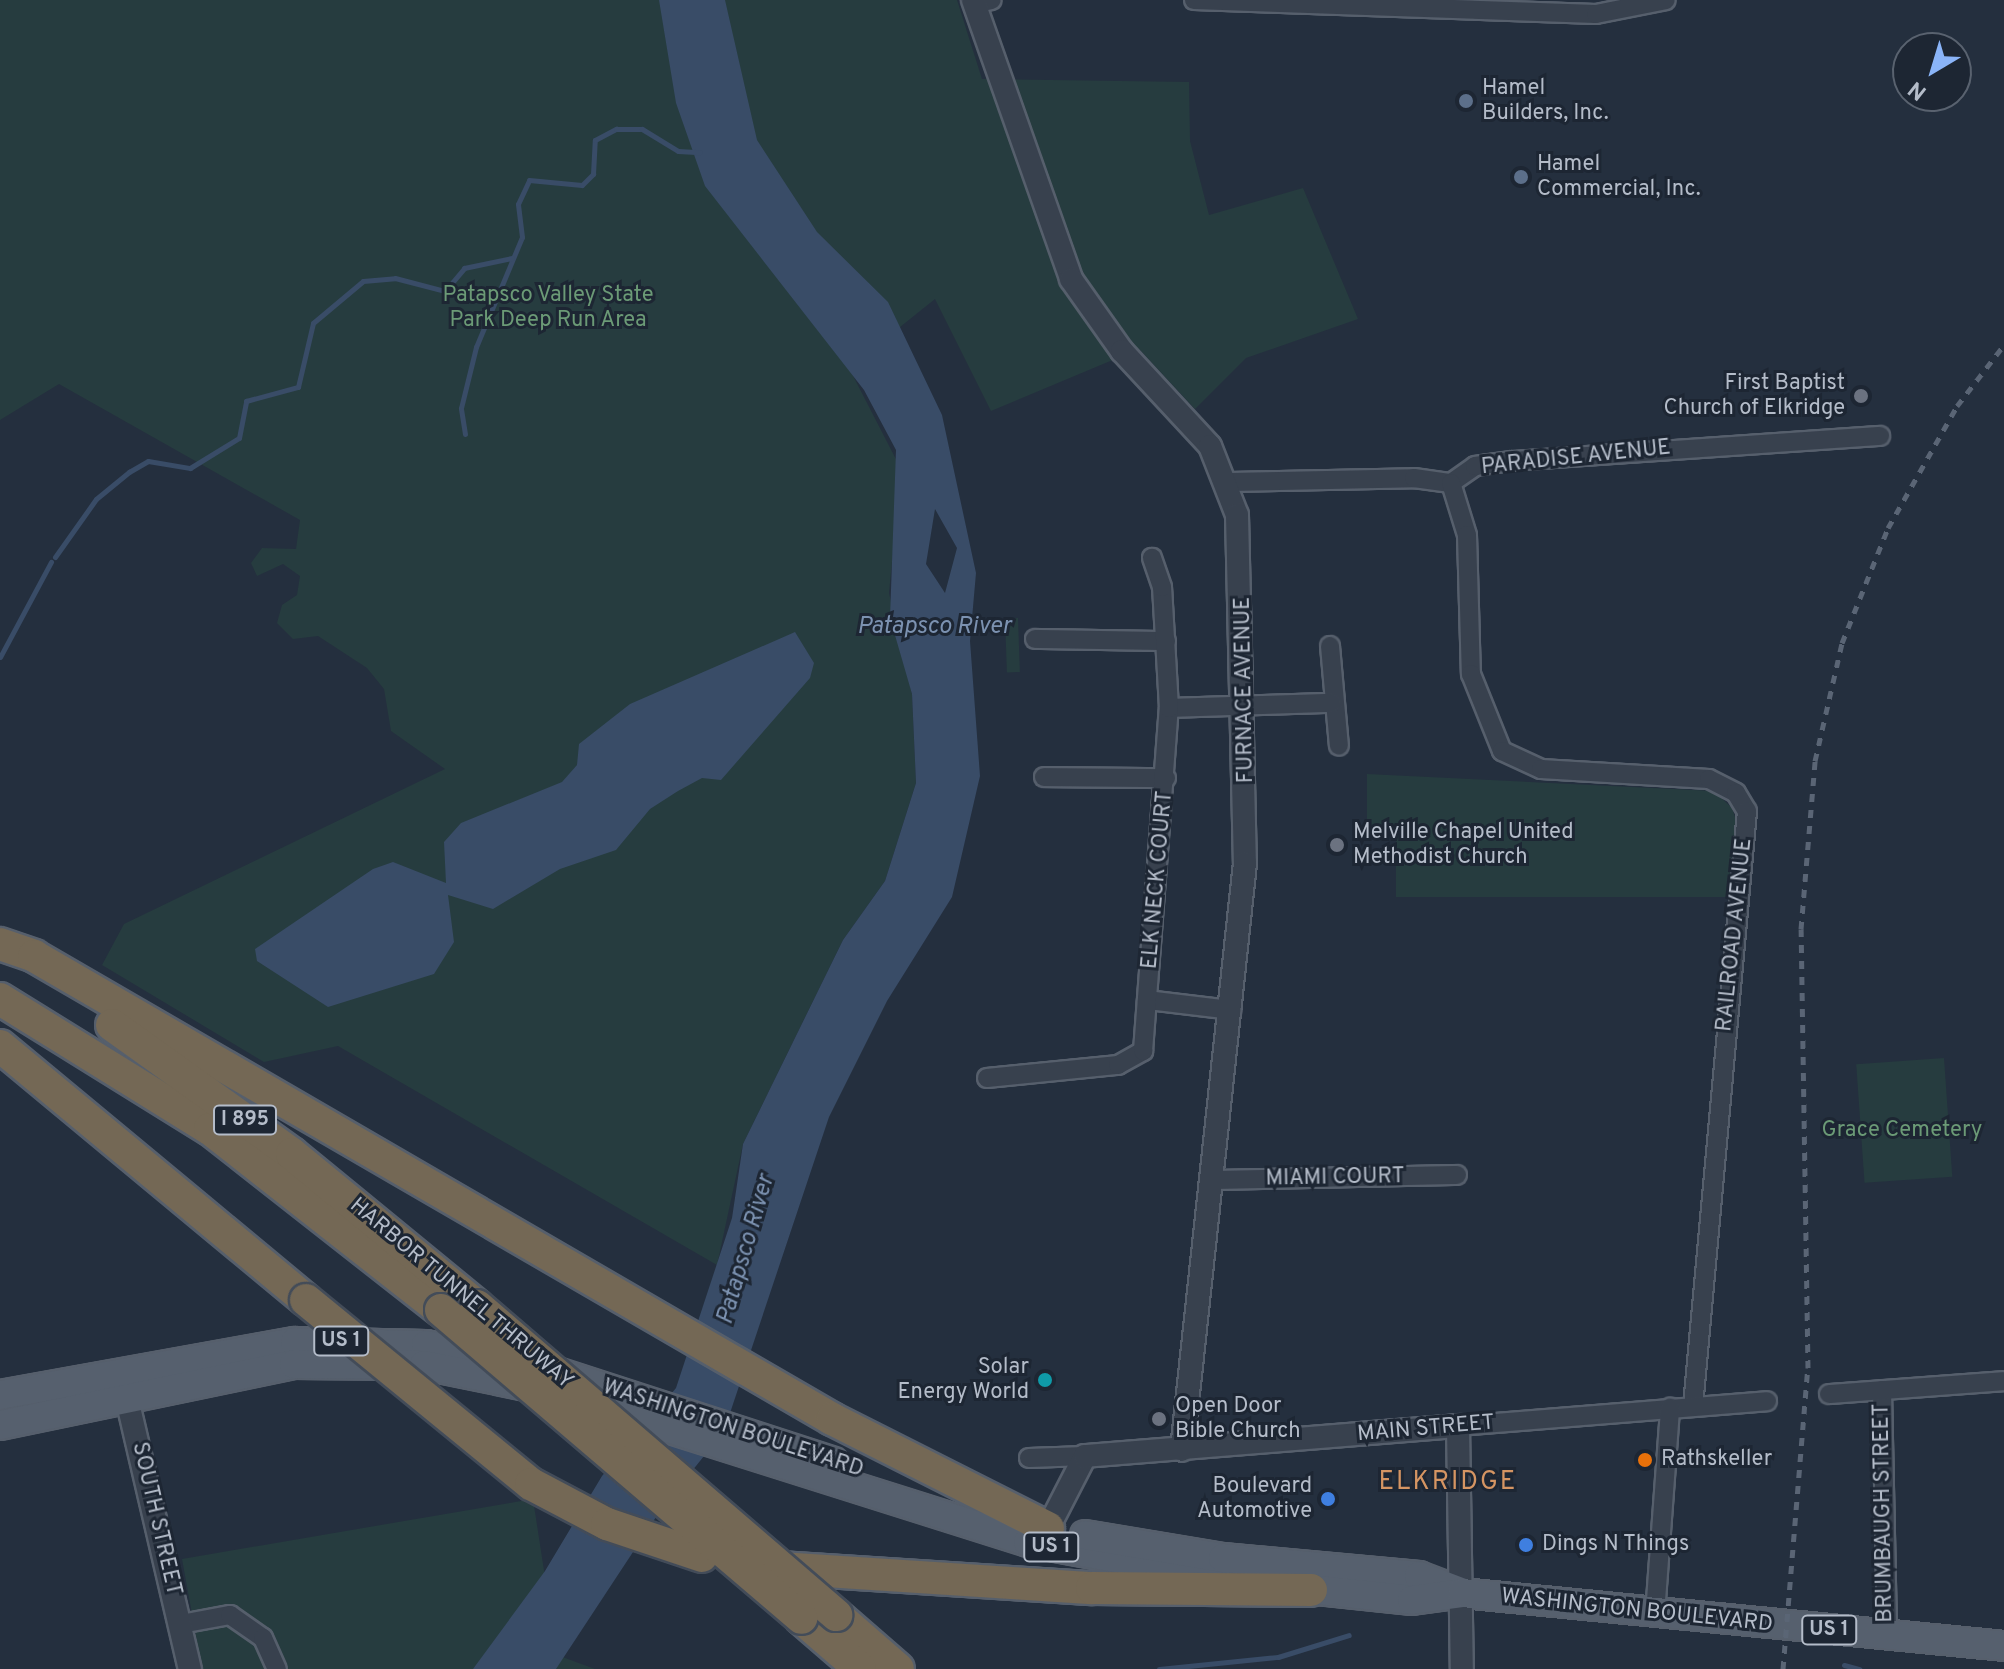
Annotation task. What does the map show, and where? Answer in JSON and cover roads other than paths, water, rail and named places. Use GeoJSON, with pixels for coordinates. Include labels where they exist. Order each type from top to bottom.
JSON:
{"type":"FeatureCollection","features":[{"type":"Feature","properties":{"kind":"highway"},"geometry":{"type":"LineString","coordinates":[[0,944],[34,956],[775,1387],[1048,1528]]}},
{"type":"Feature","properties":{"kind":"highway","name":"HARBOR TUNNEL THRUWAY"},"geometry":{"type":"LineString","coordinates":[[0,951],[292,1154],[477,1306],[898,1669]]}},
{"type":"Feature","properties":{"kind":"highway","name":"HARBOR TUNNEL THRUWAY"},"geometry":{"type":"LineString","coordinates":[[0,999],[210,1129],[441,1310],[860,1669]]}},
{"type":"Feature","properties":{"kind":"highway"},"geometry":{"type":"LineString","coordinates":[[0,1046],[531,1484],[619,1530],[702,1556],[1092,1588],[1311,1590]]}},
{"type":"Feature","properties":{"kind":"main road","name":"WASHINGTON BOULEVARD"},"geometry":{"type":"LineString","coordinates":[[0,1395],[220,1350],[360,1341],[426,1345],[557,1382],[1064,1551],[1311,1590],[1412,1600],[1462,1593],[2004,1646]]}},
{"type":"Feature","properties":{"kind":"main road","name":"WASHINGTON BOULEVARD"},"geometry":{"type":"LineString","coordinates":[[0,1425],[294,1364],[368,1361],[557,1382]]}},
{"type":"Feature","properties":{"kind":"main road","name":"WASHINGTON BOULEVARD"},"geometry":{"type":"LineString","coordinates":[[749,1445],[1048,1528],[1223,1558],[1419,1576],[1462,1593]]}},
{"type":"Feature","properties":{"kind":"street"},"geometry":{"type":"LineString","coordinates":[[1194,0],[1596,14],[1666,0]]}},
{"type":"Feature","properties":{"kind":"street","name":"FURNACE AVENUE"},"geometry":{"type":"LineString","coordinates":[[980,1],[1071,279],[1122,351],[1199,431],[1230,482],[1241,551],[1245,863],[1182,1450]]}},
{"type":"Feature","properties":{"kind":"street","name":"PARADISE AVENUE"},"geometry":{"type":"LineString","coordinates":[[1230,482],[1451,483],[1475,466],[1512,461],[1880,436]]}},
{"type":"Feature","properties":{"kind":"street","name":"RAILROAD AVENUE"},"geometry":{"type":"LineString","coordinates":[[1451,483],[1467,535],[1471,674],[1502,751],[1541,769],[1709,779],[1736,793],[1747,811],[1693,1407]]}},
{"type":"Feature","properties":{"kind":"street","name":"ELK NECK COURT"},"geometry":{"type":"LineString","coordinates":[[987,1078],[1118,1065],[1143,1051],[1169,708],[1166,641],[1152,558]]}},
{"type":"Feature","properties":{"kind":"street"},"geometry":{"type":"LineString","coordinates":[[1035,639],[1166,641]]}},
{"type":"Feature","properties":{"kind":"street"},"geometry":{"type":"LineString","coordinates":[[1330,646],[1332,703],[1339,746]]}},
{"type":"Feature","properties":{"kind":"street"},"geometry":{"type":"LineString","coordinates":[[1169,708],[1332,703]]}},
{"type":"Feature","properties":{"kind":"street"},"geometry":{"type":"LineString","coordinates":[[1044,777],[1166,778]]}},
{"type":"Feature","properties":{"kind":"street"},"geometry":{"type":"LineString","coordinates":[[1147,1000],[1231,1010]]}},
{"type":"Feature","properties":{"kind":"street","name":"MIAMI COURT"},"geometry":{"type":"LineString","coordinates":[[1212,1180],[1457,1175]]}},
{"type":"Feature","properties":{"kind":"street","name":"SOUTH STREET"},"geometry":{"type":"LineString","coordinates":[[121,1370],[190,1669]]}},
{"type":"Feature","properties":{"kind":"street"},"geometry":{"type":"LineString","coordinates":[[1829,1394],[2004,1381]]}},
{"type":"Feature","properties":{"kind":"street","name":"BRUMBAUGH STREET"},"geometry":{"type":"LineString","coordinates":[[1882,1390],[1887,1635]]}},
{"type":"Feature","properties":{"kind":"street","name":"MAIN STREET"},"geometry":{"type":"LineString","coordinates":[[1029,1458],[1182,1450],[1767,1401]]}},
{"type":"Feature","properties":{"kind":"street"},"geometry":{"type":"LineString","coordinates":[[1655,1614],[1670,1408]]}},
{"type":"Feature","properties":{"kind":"street"},"geometry":{"type":"LineString","coordinates":[[1458,1426],[1462,1669]]}},
{"type":"Feature","properties":{"kind":"street"},"geometry":{"type":"LineString","coordinates":[[1048,1528],[1085,1456]]}},
{"type":"Feature","properties":{"kind":"street"},"geometry":{"type":"LineString","coordinates":[[181,1624],[230,1615],[263,1638],[277,1669]]}},
{"type":"Feature","properties":{"kind":"water","name":"Patapsco River"},"geometry":{"type":"Polygon","coordinates":[[[659,0],[725,0],[757,140],[817,232],[888,302],[942,415],[976,573],[970,641],[980,776],[952,897],[887,1001],[829,1117],[724,1431],[660,1511],[556,1669],[473,1669],[545,1571],[602,1476],[676,1388],[732,1218],[743,1144],[843,940],[885,881],[916,783],[912,694],[890,618],[896,450],[864,390],[705,186],[676,103],[659,0]],[[935,509],[926,564],[945,593],[957,548],[935,509]]]}},
{"type":"Feature","properties":{"kind":"water"},"geometry":{"type":"Polygon","coordinates":[[[795,632],[814,663],[810,678],[721,780],[702,778],[678,791],[650,809],[616,850],[560,869],[493,909],[448,895],[454,942],[434,974],[328,1007],[257,961],[255,949],[373,869],[393,862],[446,883],[444,842],[461,823],[562,782],[577,765],[579,744],[630,704],[795,632]]]}},
{"type":"Feature","properties":{"kind":"waterway"},"geometry":{"type":"LineString","coordinates":[[465,434],[461,408],[476,347],[522,237],[518,204],[529,180],[582,185],[593,174],[595,140],[616,129],[642,129],[678,151],[700,152]]}},
{"type":"Feature","properties":{"kind":"waterway"},"geometry":{"type":"LineString","coordinates":[[55,557],[96,499],[129,472],[148,461],[190,468],[239,438],[246,401],[298,387],[313,323],[363,281],[395,278],[445,291],[464,268],[512,258]]}},
{"type":"Feature","properties":{"kind":"waterway"},"geometry":{"type":"LineString","coordinates":[[0,657],[51,562]]}},
{"type":"Feature","properties":{"kind":"waterway"},"geometry":{"type":"LineString","coordinates":[[1159,1669],[1278,1657],[1349,1635]]}},
{"type":"Feature","properties":{"kind":"waterway"},"geometry":{"type":"LineString","coordinates":[[1844,1665],[1859,1669]]}},
{"type":"Feature","properties":{"kind":"railway"},"geometry":{"type":"LineString","coordinates":[[1783,1669],[1808,1368],[1801,929],[1815,761],[1842,643],[1888,528],[1957,406],[2004,345]]}},
{"type":"Feature","properties":{"kind":"place","name":"Hamel Builders, Inc."},"geometry":{"type":"Point","coordinates":[1466,101]}},
{"type":"Feature","properties":{"kind":"place","name":"Hamel Commercial, Inc."},"geometry":{"type":"Point","coordinates":[1521,177]}},
{"type":"Feature","properties":{"kind":"place","name":"First Baptist Church of Elkridge"},"geometry":{"type":"Point","coordinates":[1861,396]}},
{"type":"Feature","properties":{"kind":"place","name":"Melville Chapel United Methodist Church"},"geometry":{"type":"Point","coordinates":[1337,845]}},
{"type":"Feature","properties":{"kind":"place","name":"Solar Energy World"},"geometry":{"type":"Point","coordinates":[1045,1380]}},
{"type":"Feature","properties":{"kind":"place","name":"Open Door Bible Church"},"geometry":{"type":"Point","coordinates":[1159,1419]}},
{"type":"Feature","properties":{"kind":"place","name":"Rathskeller"},"geometry":{"type":"Point","coordinates":[1645,1460]}},
{"type":"Feature","properties":{"kind":"place","name":"Boulevard Automotive"},"geometry":{"type":"Point","coordinates":[1328,1499]}},
{"type":"Feature","properties":{"kind":"place","name":"Dings N Things"},"geometry":{"type":"Point","coordinates":[1526,1545]}},
{"type":"Feature","properties":{"kind":"district","name":"ELKRIDGE"},"geometry":{"type":"Point","coordinates":[1448,1483]}},
{"type":"Feature","properties":{"kind":"park label","name":"Patapsco Valley State Park Deep Run Area"},"geometry":{"type":"Point","coordinates":[548,308]}},
{"type":"Feature","properties":{"kind":"park label","name":"Grace Cemetery"},"geometry":{"type":"Point","coordinates":[1902,1131]}}]}
